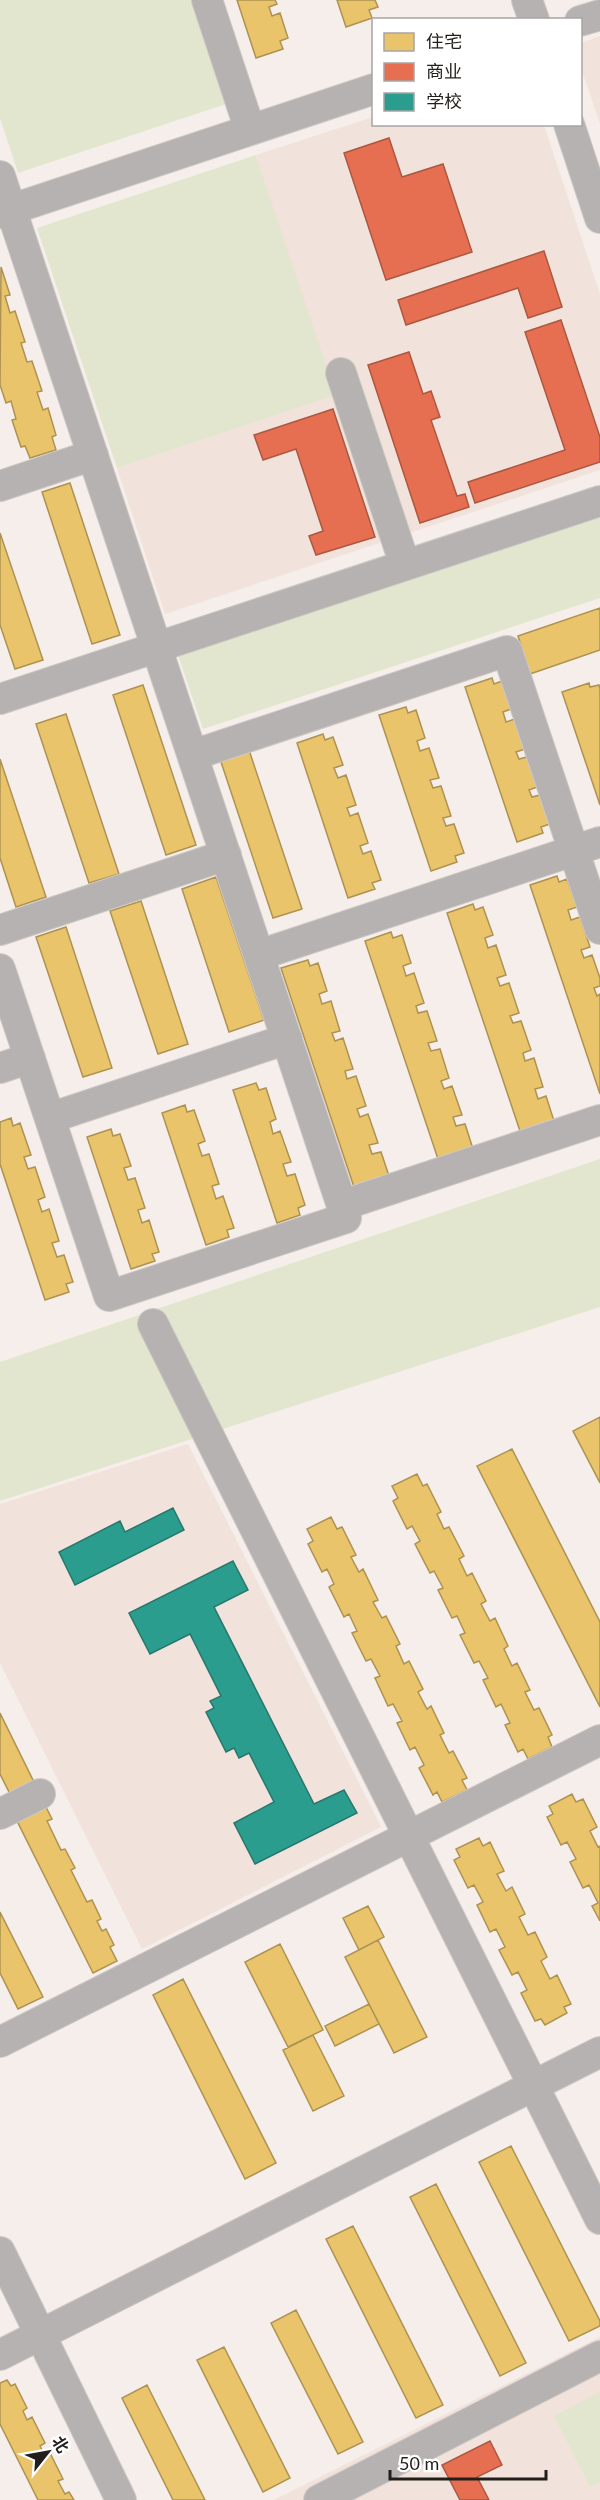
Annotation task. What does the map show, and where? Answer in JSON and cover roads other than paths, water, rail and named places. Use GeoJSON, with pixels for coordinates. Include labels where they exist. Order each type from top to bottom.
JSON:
{"type":"FeatureCollection","features":[{"type":"Feature","properties":{"kind":"lane"},"geometry":{"type":"LineString","coordinates":[[207,0],[250,130]]}},
{"type":"Feature","properties":{"kind":"lane"},"geometry":{"type":"LineString","coordinates":[[527,0],[533,18]]}},
{"type":"Feature","properties":{"kind":"lane"},"geometry":{"type":"LineString","coordinates":[[582,20],[600,15]]}},
{"type":"Feature","properties":{"kind":"lane"},"geometry":{"type":"LineString","coordinates":[[6,211],[372,90]]}},
{"type":"Feature","properties":{"kind":"lane"},"geometry":{"type":"LineString","coordinates":[[570,126],[600,218]]}},
{"type":"Feature","properties":{"kind":"lane"},"geometry":{"type":"LineString","coordinates":[[0,176],[6,211],[93,455],[346,1218],[109,1296],[0,969]]}},
{"type":"Feature","properties":{"kind":"lane"},"geometry":{"type":"LineString","coordinates":[[341,373],[405,565]]}},
{"type":"Feature","properties":{"kind":"lane"},"geometry":{"type":"LineString","coordinates":[[0,486],[93,455]]}},
{"type":"Feature","properties":{"kind":"lane"},"geometry":{"type":"LineString","coordinates":[[0,699],[600,501]]}},
{"type":"Feature","properties":{"kind":"lane"},"geometry":{"type":"LineString","coordinates":[[193,755],[507,651],[587,846],[600,929]]}},
{"type":"Feature","properties":{"kind":"lane"},"geometry":{"type":"LineString","coordinates":[[259,955],[587,846]]}},
{"type":"Feature","properties":{"kind":"lane"},"geometry":{"type":"LineString","coordinates":[[0,930],[226,855]]}},
{"type":"Feature","properties":{"kind":"lane"},"geometry":{"type":"LineString","coordinates":[[50,1118],[287,1040]]}},
{"type":"Feature","properties":{"kind":"lane"},"geometry":{"type":"LineString","coordinates":[[0,1068],[30,1058]]}},
{"type":"Feature","properties":{"kind":"lane"},"geometry":{"type":"LineString","coordinates":[[343,1205],[600,1120]]}},
{"type":"Feature","properties":{"kind":"lane"},"geometry":{"type":"LineString","coordinates":[[153,1324],[600,2219]]}},
{"type":"Feature","properties":{"kind":"lane"},"geometry":{"type":"LineString","coordinates":[[0,2042],[600,1740]]}},
{"type":"Feature","properties":{"kind":"lane"},"geometry":{"type":"LineString","coordinates":[[0,1814],[40,1794]]}},
{"type":"Feature","properties":{"kind":"lane"},"geometry":{"type":"LineString","coordinates":[[0,2355],[600,2052]]}},
{"type":"Feature","properties":{"kind":"lane"},"geometry":{"type":"LineString","coordinates":[[0,2252],[122,2500]]}},
{"type":"Feature","properties":{"kind":"lane"},"geometry":{"type":"LineString","coordinates":[[319,2500],[600,2356]]}}]}
